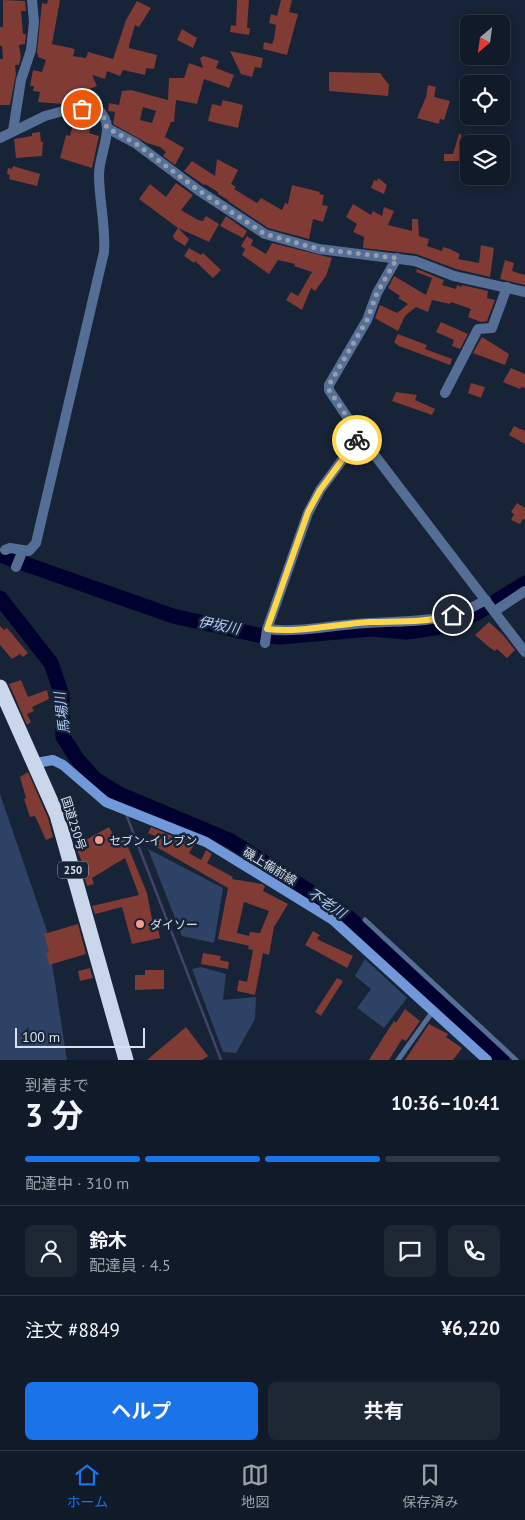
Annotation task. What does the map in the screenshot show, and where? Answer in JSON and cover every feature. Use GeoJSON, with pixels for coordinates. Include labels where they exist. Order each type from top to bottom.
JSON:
{"type":"FeatureCollection","features":[{"type":"Feature","properties":{"kind":"highway","name":"国道250号"},"geometry":{"type":"LineString","coordinates":[[0,687],[36,763],[57,816],[126,1060]]}},
{"type":"Feature","properties":{"kind":"main road","name":"磯上備前線"},"geometry":{"type":"LineString","coordinates":[[36,763],[53,760],[63,765],[96,794],[122,809],[206,842],[333,920],[487,1060]]}},
{"type":"Feature","properties":{"kind":"street"},"geometry":{"type":"LineString","coordinates":[[13,131],[21,80],[31,50],[34,22],[32,0]]}},
{"type":"Feature","properties":{"kind":"street"},"geometry":{"type":"LineString","coordinates":[[0,138],[45,116],[67,110],[97,108],[103,115],[107,128],[99,175],[102,196],[100,209],[106,235],[104,252],[60,448],[36,543],[30,551],[10,548],[5,550]]}},
{"type":"Feature","properties":{"kind":"street"},"geometry":{"type":"LineString","coordinates":[[107,128],[135,143],[198,190],[265,234],[319,249],[415,261],[454,276],[525,292]]}},
{"type":"Feature","properties":{"kind":"street"},"geometry":{"type":"LineString","coordinates":[[397,258],[377,293],[367,320],[329,385],[329,390],[360,436],[525,652]]}},
{"type":"Feature","properties":{"kind":"street"},"geometry":{"type":"LineString","coordinates":[[445,393],[478,329],[492,328],[507,287]]}},
{"type":"Feature","properties":{"kind":"street"},"geometry":{"type":"LineString","coordinates":[[360,436],[320,490],[308,512],[266,636],[433,620],[490,605],[525,591]]}},
{"type":"Feature","properties":{"kind":"lane"},"geometry":{"type":"LineString","coordinates":[[365,920],[516,1060]]}},
{"type":"Feature","properties":{"kind":"lane"},"geometry":{"type":"LineString","coordinates":[[398,1060],[433,1011]]}},
{"type":"Feature","properties":{"kind":"shaded area"},"geometry":{"type":"Polygon","coordinates":[[[0,794],[47,931],[67,1060],[0,1060],[0,794]]]}},
{"type":"Feature","properties":{"kind":"shaded area"},"geometry":{"type":"Polygon","coordinates":[[[148,849],[223,888],[214,943],[182,936],[148,849]]]}},
{"type":"Feature","properties":{"kind":"shaded area"},"geometry":{"type":"Polygon","coordinates":[[[365,959],[407,998],[384,1028],[357,1008],[371,989],[355,976],[365,959]]]}},
{"type":"Feature","properties":{"kind":"shaded area"},"geometry":{"type":"Polygon","coordinates":[[[201,967],[226,974],[223,1000],[256,997],[255,1019],[236,1053],[223,1052],[192,969],[201,967]]]}},
{"type":"Feature","properties":{"kind":"building"},"geometry":{"type":"Polygon","coordinates":[[[3,0],[25,1],[26,11],[21,11],[23,34],[26,34],[25,44],[19,45],[21,57],[19,65],[15,65],[16,74],[10,105],[0,105],[0,59],[3,59],[2,46],[0,46],[0,27],[3,27],[3,0]]]}},
{"type":"Feature","properties":{"kind":"building"},"geometry":{"type":"Polygon","coordinates":[[[48,0],[60,0],[52,44],[75,49],[73,56],[86,58],[88,52],[113,59],[126,20],[137,1],[151,8],[139,27],[135,25],[129,48],[157,55],[154,69],[146,68],[145,75],[123,70],[120,76],[107,71],[105,79],[92,75],[97,86],[87,90],[92,100],[82,102],[66,99],[63,104],[38,102],[40,92],[33,91],[34,86],[30,86],[33,70],[42,72],[46,60],[38,57],[37,52],[42,3],[47,4],[48,0]]]}},
{"type":"Feature","properties":{"kind":"building"},"geometry":{"type":"Polygon","coordinates":[[[237,0],[249,0],[247,28],[250,28],[249,35],[230,32],[231,25],[236,26],[237,0]]]}},
{"type":"Feature","properties":{"kind":"building"},"geometry":{"type":"Polygon","coordinates":[[[281,0],[292,0],[289,12],[298,14],[287,55],[263,49],[264,42],[272,44],[274,39],[276,25],[269,23],[271,14],[277,16],[281,0]]]}},
{"type":"Feature","properties":{"kind":"building"},"geometry":{"type":"Polygon","coordinates":[[[182,29],[197,38],[193,48],[177,40],[182,29]]]}},
{"type":"Feature","properties":{"kind":"building"},"geometry":{"type":"Polygon","coordinates":[[[230,51],[263,58],[261,68],[255,67],[252,77],[241,74],[230,51]]]}},
{"type":"Feature","properties":{"kind":"building"},"geometry":{"type":"Polygon","coordinates":[[[204,56],[219,61],[216,68],[234,75],[229,88],[204,79],[197,104],[176,100],[174,122],[171,122],[165,137],[184,148],[175,165],[163,156],[166,152],[160,147],[147,143],[113,124],[115,112],[108,111],[109,103],[119,105],[122,91],[131,90],[168,100],[169,78],[184,78],[189,63],[203,68],[200,58],[204,56]],[[143,107],[140,120],[152,123],[156,111],[143,107]]]}},
{"type":"Feature","properties":{"kind":"building"},"geometry":{"type":"Polygon","coordinates":[[[329,72],[380,73],[389,85],[388,96],[329,91],[329,72]]]}},
{"type":"Feature","properties":{"kind":"building"},"geometry":{"type":"Polygon","coordinates":[[[428,85],[436,87],[434,97],[450,101],[444,120],[440,119],[439,124],[417,118],[426,97],[428,85]]]}},
{"type":"Feature","properties":{"kind":"building"},"geometry":{"type":"Polygon","coordinates":[[[223,100],[243,105],[238,128],[208,121],[212,104],[221,106],[223,100]]]}},
{"type":"Feature","properties":{"kind":"building"},"geometry":{"type":"Polygon","coordinates":[[[79,120],[92,124],[89,133],[99,136],[92,168],[60,158],[66,135],[70,136],[74,121],[79,120]]]}},
{"type":"Feature","properties":{"kind":"building"},"geometry":{"type":"Polygon","coordinates":[[[40,132],[41,142],[43,142],[42,156],[16,158],[14,139],[32,136],[32,133],[40,132]]]}},
{"type":"Feature","properties":{"kind":"building"},"geometry":{"type":"Polygon","coordinates":[[[459,134],[461,134],[460,161],[444,161],[444,154],[453,154],[459,134]]]}},
{"type":"Feature","properties":{"kind":"building"},"geometry":{"type":"Polygon","coordinates":[[[217,159],[238,170],[231,184],[236,187],[234,189],[257,203],[261,198],[282,210],[285,203],[288,204],[292,185],[320,192],[319,194],[324,195],[322,205],[328,206],[323,222],[313,219],[309,239],[268,228],[218,194],[218,192],[184,171],[192,161],[215,176],[217,159]]]}},
{"type":"Feature","properties":{"kind":"building"},"geometry":{"type":"Polygon","coordinates":[[[13,166],[40,174],[37,186],[9,179],[10,175],[7,174],[8,168],[12,169],[13,166]]]}},
{"type":"Feature","properties":{"kind":"building"},"geometry":{"type":"Polygon","coordinates":[[[378,178],[387,185],[384,194],[371,188],[374,180],[377,181],[378,178]]]}},
{"type":"Feature","properties":{"kind":"building"},"geometry":{"type":"Polygon","coordinates":[[[176,183],[193,195],[181,210],[198,220],[203,221],[206,216],[219,224],[209,242],[178,228],[139,199],[150,184],[166,197],[176,183]]]}},
{"type":"Feature","properties":{"kind":"building"},"geometry":{"type":"Polygon","coordinates":[[[353,204],[371,215],[373,211],[382,216],[384,207],[394,211],[388,225],[412,231],[412,219],[418,219],[419,236],[429,239],[427,246],[442,251],[443,247],[450,249],[460,254],[458,259],[479,263],[481,245],[494,248],[490,277],[456,269],[416,254],[363,248],[364,237],[353,232],[357,224],[346,217],[353,204]]]}},
{"type":"Feature","properties":{"kind":"building"},"geometry":{"type":"Polygon","coordinates":[[[226,216],[247,231],[243,238],[220,226],[226,216]]]}},
{"type":"Feature","properties":{"kind":"building"},"geometry":{"type":"Polygon","coordinates":[[[178,228],[189,239],[185,246],[174,239],[173,236],[178,228]]]}},
{"type":"Feature","properties":{"kind":"building"},"geometry":{"type":"Polygon","coordinates":[[[247,236],[253,240],[251,245],[266,254],[272,243],[332,258],[326,276],[315,291],[311,288],[302,310],[286,300],[291,292],[298,296],[312,272],[294,266],[295,264],[278,260],[269,274],[242,255],[245,249],[241,246],[247,236]]]}},
{"type":"Feature","properties":{"kind":"building"},"geometry":{"type":"Polygon","coordinates":[[[189,248],[201,255],[203,253],[221,270],[213,278],[195,261],[194,263],[184,256],[189,248]]]}},
{"type":"Feature","properties":{"kind":"building"},"geometry":{"type":"Polygon","coordinates":[[[505,260],[514,263],[512,271],[525,275],[525,285],[500,279],[505,260]]]}},
{"type":"Feature","properties":{"kind":"building"},"geometry":{"type":"Polygon","coordinates":[[[417,269],[444,280],[442,285],[456,289],[457,285],[462,287],[462,285],[488,291],[487,298],[495,300],[487,321],[481,322],[468,317],[471,309],[451,302],[450,304],[432,300],[428,312],[416,307],[405,316],[398,331],[375,318],[380,305],[397,313],[408,304],[398,298],[400,296],[388,288],[394,276],[426,295],[432,278],[416,272],[417,269]]]}},
{"type":"Feature","properties":{"kind":"building"},"geometry":{"type":"Polygon","coordinates":[[[441,322],[468,334],[460,349],[452,346],[454,340],[436,332],[441,322]]]}},
{"type":"Feature","properties":{"kind":"building"},"geometry":{"type":"Polygon","coordinates":[[[398,334],[427,345],[425,349],[452,359],[450,365],[399,346],[394,342],[398,334]]]}},
{"type":"Feature","properties":{"kind":"building"},"geometry":{"type":"Polygon","coordinates":[[[482,337],[509,354],[505,365],[473,353],[482,337]]]}},
{"type":"Feature","properties":{"kind":"building"},"geometry":{"type":"Polygon","coordinates":[[[511,368],[525,374],[525,388],[521,387],[520,389],[503,382],[511,368]]]}},
{"type":"Feature","properties":{"kind":"building"},"geometry":{"type":"Polygon","coordinates":[[[471,383],[485,387],[481,398],[468,393],[471,383]]]}},
{"type":"Feature","properties":{"kind":"building"},"geometry":{"type":"Polygon","coordinates":[[[396,392],[417,395],[415,400],[435,409],[432,415],[392,401],[396,392]]]}},
{"type":"Feature","properties":{"kind":"building"},"geometry":{"type":"Polygon","coordinates":[[[514,426],[525,431],[525,444],[509,435],[514,426]]]}},
{"type":"Feature","properties":{"kind":"building"},"geometry":{"type":"Polygon","coordinates":[[[517,503],[525,508],[525,520],[523,519],[520,524],[511,520],[514,514],[511,512],[517,503]]]}},
{"type":"Feature","properties":{"kind":"building"},"geometry":{"type":"Polygon","coordinates":[[[489,622],[515,650],[507,658],[497,649],[495,651],[489,647],[475,635],[489,622]]]}},
{"type":"Feature","properties":{"kind":"building"},"geometry":{"type":"Polygon","coordinates":[[[0,626],[4,630],[7,628],[28,653],[23,657],[20,654],[12,659],[0,645],[0,626]]]}},
{"type":"Feature","properties":{"kind":"building"},"geometry":{"type":"Polygon","coordinates":[[[21,680],[28,697],[47,690],[49,699],[32,707],[34,711],[27,714],[31,722],[27,725],[9,684],[21,680]]]}},
{"type":"Feature","properties":{"kind":"building"},"geometry":{"type":"Polygon","coordinates":[[[28,772],[48,818],[53,837],[46,840],[35,816],[30,817],[24,799],[26,798],[20,777],[28,772]]]}},
{"type":"Feature","properties":{"kind":"building"},"geometry":{"type":"Polygon","coordinates":[[[109,827],[117,841],[124,837],[147,893],[153,924],[157,923],[160,938],[132,944],[122,907],[95,914],[92,906],[139,895],[125,858],[92,878],[94,884],[87,886],[80,862],[82,862],[75,846],[109,827]]]}},
{"type":"Feature","properties":{"kind":"building"},"geometry":{"type":"Polygon","coordinates":[[[151,827],[194,845],[189,853],[201,860],[206,850],[212,854],[207,863],[233,877],[232,879],[262,884],[265,886],[263,891],[288,904],[274,927],[269,955],[263,953],[255,995],[237,991],[239,980],[247,982],[253,950],[248,949],[249,946],[246,945],[218,939],[228,888],[153,845],[157,837],[148,833],[151,827]],[[244,902],[237,933],[249,936],[250,932],[260,933],[269,911],[244,902]]]}},
{"type":"Feature","properties":{"kind":"building"},"geometry":{"type":"Polygon","coordinates":[[[78,924],[86,954],[49,965],[46,953],[49,952],[44,934],[78,924]]]}},
{"type":"Feature","properties":{"kind":"building"},"geometry":{"type":"Polygon","coordinates":[[[313,931],[320,935],[317,939],[353,956],[347,968],[305,945],[313,931]]]}},
{"type":"Feature","properties":{"kind":"building"},"geometry":{"type":"Polygon","coordinates":[[[203,953],[221,956],[220,960],[229,962],[228,969],[201,964],[203,953]]]}},
{"type":"Feature","properties":{"kind":"building"},"geometry":{"type":"Polygon","coordinates":[[[90,968],[93,978],[80,981],[78,971],[90,968]]]}},
{"type":"Feature","properties":{"kind":"building"},"geometry":{"type":"Polygon","coordinates":[[[145,970],[164,970],[164,989],[135,990],[135,975],[145,975],[145,970]]]}},
{"type":"Feature","properties":{"kind":"building"},"geometry":{"type":"Polygon","coordinates":[[[337,978],[343,981],[321,1016],[315,1012],[337,978]]]}},
{"type":"Feature","properties":{"kind":"building"},"geometry":{"type":"Polygon","coordinates":[[[405,1009],[420,1021],[406,1041],[402,1039],[389,1060],[369,1060],[394,1021],[396,1023],[405,1009]]]}},
{"type":"Feature","properties":{"kind":"building"},"geometry":{"type":"Polygon","coordinates":[[[429,1024],[448,1034],[446,1037],[462,1048],[453,1060],[405,1060],[429,1024]]]}},
{"type":"Feature","properties":{"kind":"building"},"geometry":{"type":"Polygon","coordinates":[[[186,1027],[208,1056],[202,1060],[147,1060],[186,1027]]]}},
{"type":"Feature","properties":{"kind":"waterway","name":"伊坂川"},"geometry":{"type":"LineString","coordinates":[[0,555],[173,616],[258,635],[280,637],[371,629],[407,632],[448,626],[477,613],[525,583]]}},
{"type":"Feature","properties":{"kind":"waterway","name":"不老川"},"geometry":{"type":"LineString","coordinates":[[0,598],[51,663],[62,695],[63,737],[78,760],[96,780],[119,794],[231,841],[345,914],[502,1060]]}},
{"type":"Feature","properties":{"kind":"waterway","name":"不老川"},"geometry":{"type":"LineString","coordinates":[[119,794],[123,804]]}},
{"type":"Feature","properties":{"kind":"waterway"},"geometry":{"type":"LineString","coordinates":[[126,814],[221,1060]]}},
{"type":"Feature","properties":{"kind":"way so far"},"geometry":{"type":"LineString","coordinates":[[82,109],[97,108],[103,115],[107,128],[135,143],[198,190],[239,215],[265,234],[319,249],[397,258],[377,293],[367,320],[329,385],[329,390],[360,436],[357,440]]}},
{"type":"Feature","properties":{"kind":"place","name":"セブン-イレブン"},"geometry":{"type":"Point","coordinates":[99,840]}},
{"type":"Feature","properties":{"kind":"place","name":"ダイソー"},"geometry":{"type":"Point","coordinates":[140,924]}},
{"type":"Feature","properties":{"kind":"route"},"geometry":{"type":"LineString","coordinates":[[357,440],[320,490],[308,512],[267,629],[292,629],[371,622],[410,623],[440,619],[453,615]]}},
{"type":"Feature","properties":{"kind":"water label","name":"馬場川"},"geometry":{"type":"Point","coordinates":[62,713]}}]}
